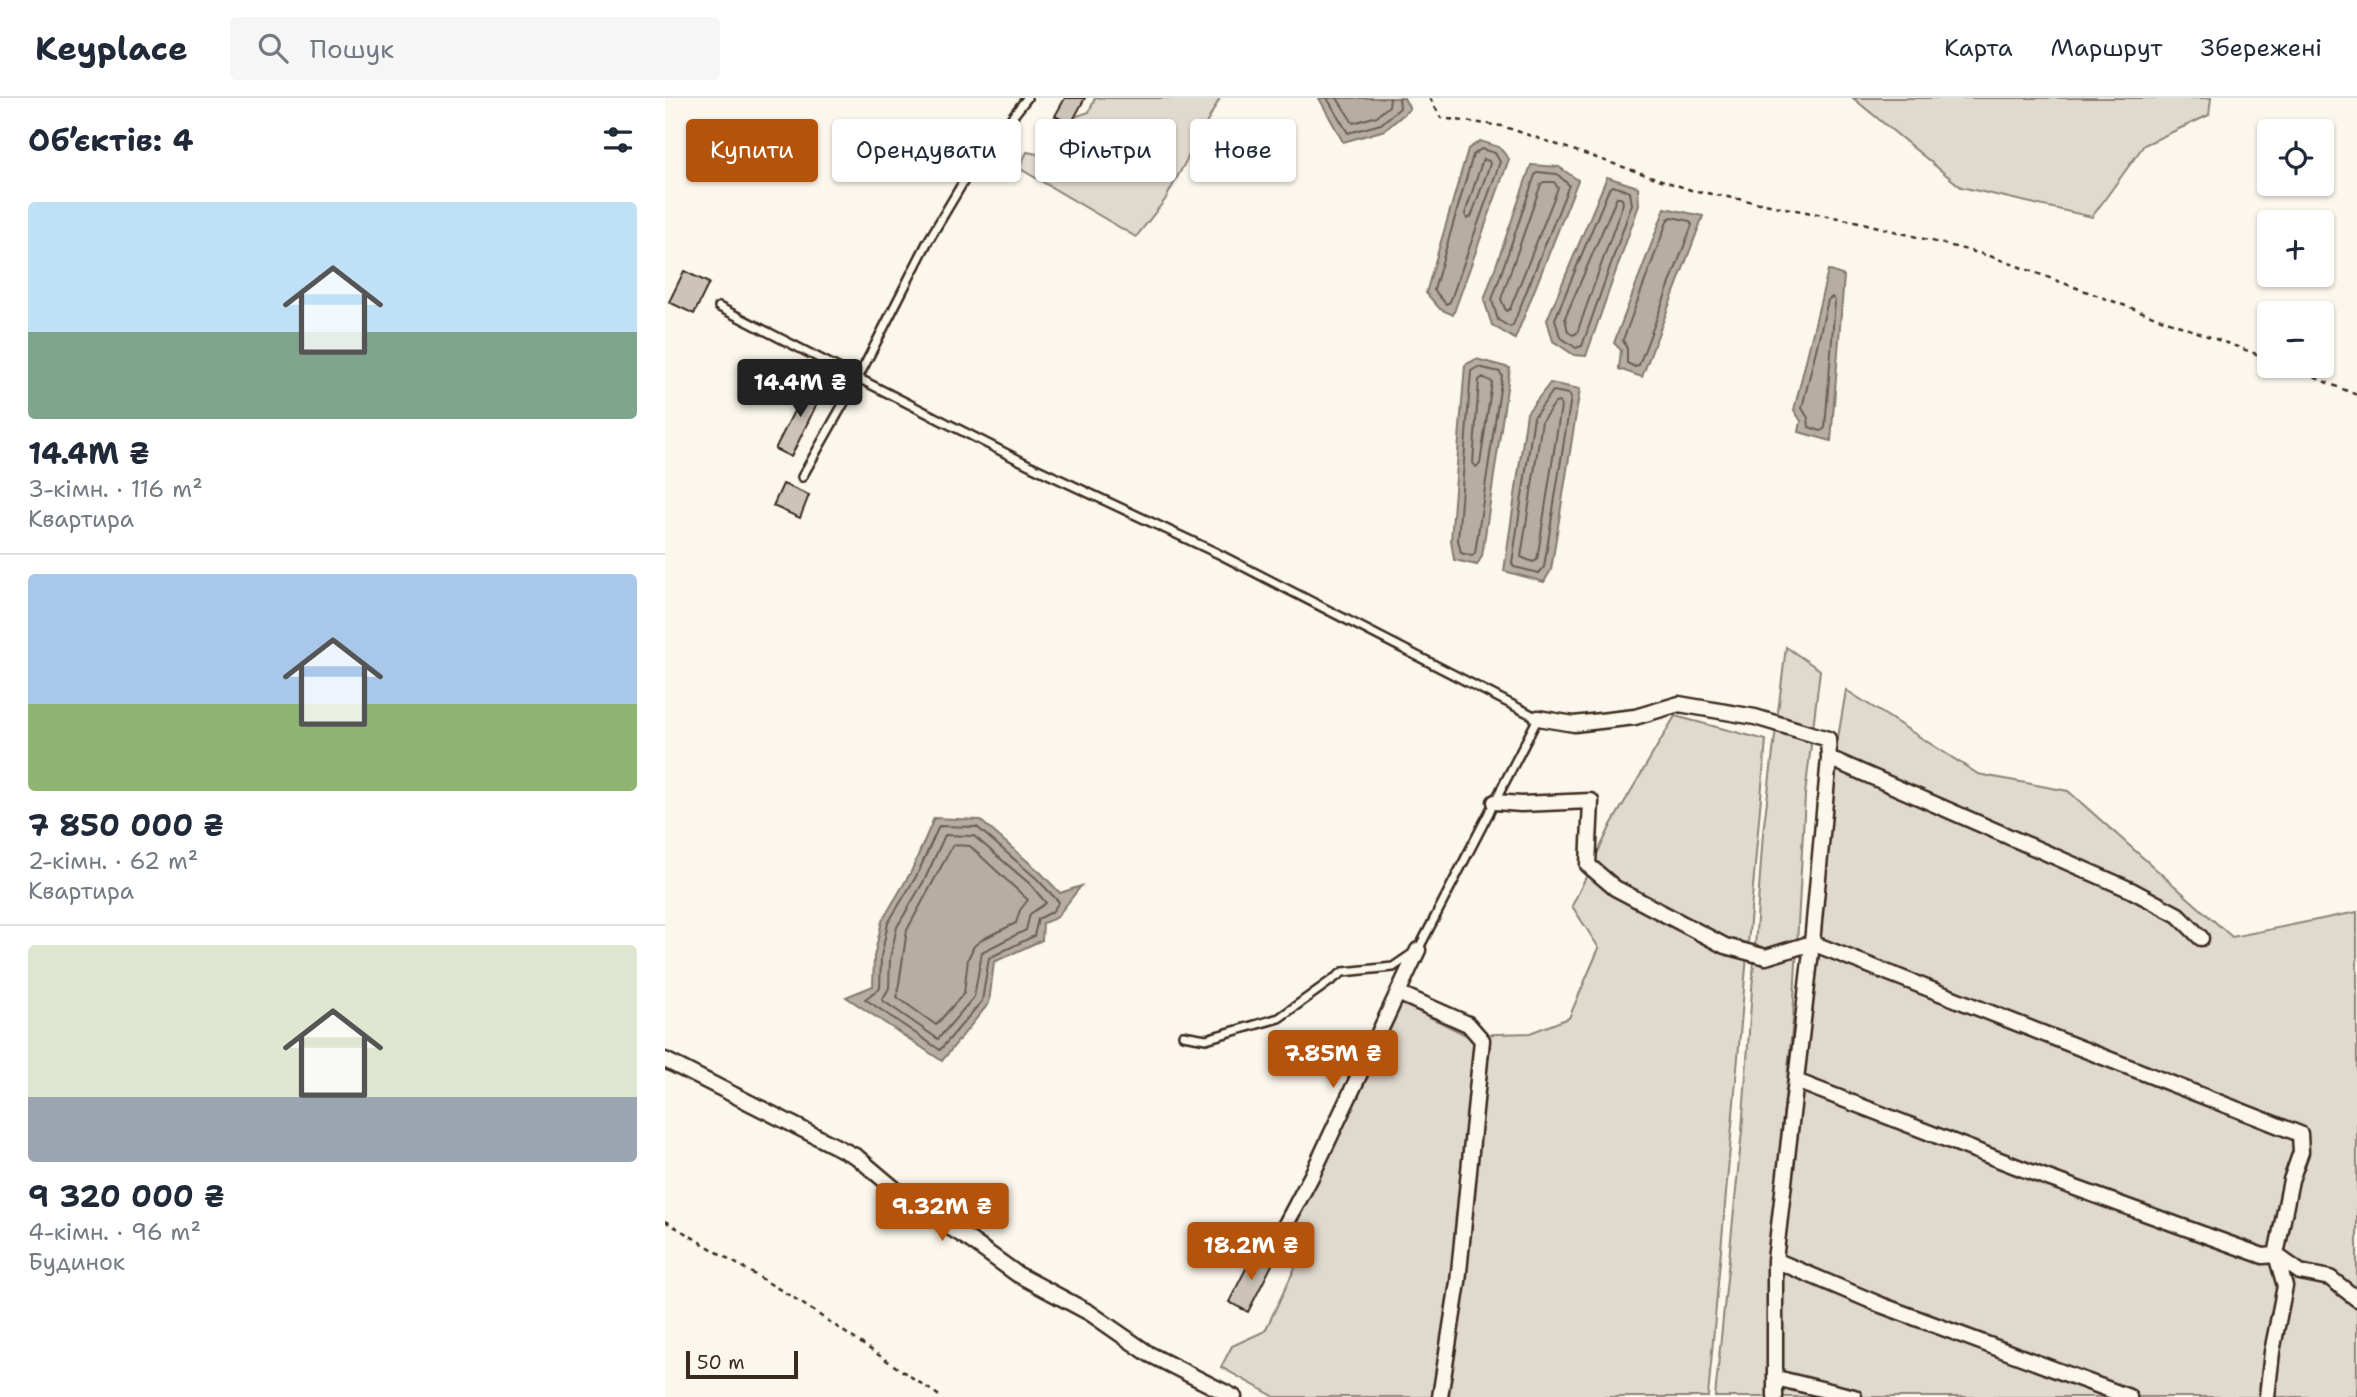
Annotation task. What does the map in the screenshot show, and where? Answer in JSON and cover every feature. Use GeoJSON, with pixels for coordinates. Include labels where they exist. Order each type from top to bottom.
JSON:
{"type":"FeatureCollection","features":[{"type":"Feature","properties":{"kind":"street"},"geometry":{"type":"LineString","coordinates":[[1538,718],[1574,724],[1635,717],[1679,704],[1755,717],[1828,738],[1829,758],[1812,943],[1775,1260],[1775,1397]]}},
{"type":"Feature","properties":{"kind":"street"},"geometry":{"type":"LineString","coordinates":[[1829,758],[2131,890],[2178,915],[2201,938]]}},
{"type":"Feature","properties":{"kind":"street"},"geometry":{"type":"LineString","coordinates":[[1495,802],[1521,804],[1591,801],[1588,865],[1615,888],[1725,946],[1766,957],[1812,943],[2300,1134],[2301,1152],[2291,1180],[2276,1255],[2285,1286],[2271,1352],[2267,1397]]}},
{"type":"Feature","properties":{"kind":"street"},"geometry":{"type":"LineString","coordinates":[[1276,1243],[1312,1175],[1418,950]]}},
{"type":"Feature","properties":{"kind":"street"},"geometry":{"type":"LineString","coordinates":[[1398,993],[1468,1024],[1482,1040],[1458,1282],[1440,1397]]}},
{"type":"Feature","properties":{"kind":"street"},"geometry":{"type":"LineString","coordinates":[[665,1060],[857,1157],[915,1206],[970,1240],[1017,1274],[1090,1313],[1149,1354],[1234,1397]]}},
{"type":"Feature","properties":{"kind":"street"},"geometry":{"type":"LineString","coordinates":[[1796,1081],[2023,1169],[2263,1256],[2276,1255],[2300,1272],[2330,1278],[2357,1299]]}},
{"type":"Feature","properties":{"kind":"street"},"geometry":{"type":"LineString","coordinates":[[1775,1260],[1881,1304],[2129,1397]]}},
{"type":"Feature","properties":{"kind":"street"},"geometry":{"type":"LineString","coordinates":[[1776,1378],[1854,1397]]}},
{"type":"Feature","properties":{"kind":"lane"},"geometry":{"type":"LineString","coordinates":[[802,477],[858,378],[927,243],[968,174],[1027,98]]}},
{"type":"Feature","properties":{"kind":"lane"},"geometry":{"type":"LineString","coordinates":[[719,307],[1031,466],[1217,553],[1538,718],[1418,950],[1392,967],[1343,972],[1279,1018],[1206,1039],[1183,1035]]}},
{"type":"Feature","properties":{"kind":"path"},"geometry":{"type":"LineString","coordinates":[[1430,98],[1441,118],[1502,126],[1691,190],[1859,222],[1990,256],[2257,354]]}},
{"type":"Feature","properties":{"kind":"path"},"geometry":{"type":"LineString","coordinates":[[2316,378],[2357,395]]}},
{"type":"Feature","properties":{"kind":"path"},"geometry":{"type":"LineString","coordinates":[[665,1221],[794,1298],[941,1397]]}},
{"type":"Feature","properties":{"kind":"shaded area"},"geometry":{"type":"Polygon","coordinates":[[[1095,98],[1220,98],[1209,119],[1190,119],[1190,154],[1176,180],[1176,119],[1069,119],[1089,112],[1095,98]]]}},
{"type":"Feature","properties":{"kind":"shaded area"},"geometry":{"type":"Polygon","coordinates":[[[1853,98],[2211,98],[2209,115],[2144,145],[2092,217],[1961,187],[1853,98]]]}},
{"type":"Feature","properties":{"kind":"shaded area"},"geometry":{"type":"Polygon","coordinates":[[[1027,152],[1035,154],[1035,177],[1021,169],[1027,152]]]}},
{"type":"Feature","properties":{"kind":"shaded area"},"geometry":{"type":"Polygon","coordinates":[[[1043,182],[1175,182],[1165,200],[1136,237],[1043,182]]]}},
{"type":"Feature","properties":{"kind":"shaded area"},"geometry":{"type":"Polygon","coordinates":[[[1786,647],[1820,670],[1805,795],[1793,1019],[1771,1237],[1771,1397],[1715,1397],[1742,1131],[1763,833],[1786,647]]]}},
{"type":"Feature","properties":{"kind":"shaded area"},"geometry":{"type":"Polygon","coordinates":[[[1846,690],[1978,774],[2068,791],[2232,937],[2357,912],[2357,1397],[1781,1397],[1778,1267],[1833,768],[1846,690]]]}},
{"type":"Feature","properties":{"kind":"shaded area"},"geometry":{"type":"Polygon","coordinates":[[[1675,716],[1766,740],[1708,1397],[1275,1397],[1221,1367],[1232,1346],[1265,1331],[1303,1251],[1290,1237],[1401,1003],[1466,1035],[1530,1033],[1569,1018],[1599,948],[1572,906],[1611,825],[1675,716]]]}},
{"type":"Feature","properties":{"kind":"water"},"geometry":{"type":"Polygon","coordinates":[[[1319,98],[1404,98],[1410,109],[1385,130],[1343,142],[1319,98]]]}},
{"type":"Feature","properties":{"kind":"water"},"geometry":{"type":"Polygon","coordinates":[[[1480,141],[1499,147],[1509,159],[1453,315],[1440,309],[1426,293],[1468,149],[1480,141]]]}},
{"type":"Feature","properties":{"kind":"water"},"geometry":{"type":"Polygon","coordinates":[[[1531,165],[1559,167],[1578,180],[1515,339],[1492,325],[1484,300],[1531,165]]]}},
{"type":"Feature","properties":{"kind":"water"},"geometry":{"type":"Polygon","coordinates":[[[1607,177],[1638,187],[1639,205],[1586,356],[1574,355],[1553,341],[1547,320],[1607,177]]]}},
{"type":"Feature","properties":{"kind":"water"},"geometry":{"type":"Polygon","coordinates":[[[1665,208],[1703,216],[1642,377],[1619,369],[1621,350],[1614,343],[1665,208]]]}},
{"type":"Feature","properties":{"kind":"water"},"geometry":{"type":"Polygon","coordinates":[[[1828,270],[1844,276],[1831,441],[1799,432],[1801,421],[1794,410],[1828,270]]]}},
{"type":"Feature","properties":{"kind":"water"},"geometry":{"type":"Polygon","coordinates":[[[1476,359],[1510,368],[1482,556],[1477,565],[1454,560],[1451,540],[1465,365],[1476,359]]]}},
{"type":"Feature","properties":{"kind":"water"},"geometry":{"type":"Polygon","coordinates":[[[1550,383],[1580,389],[1551,570],[1544,582],[1504,571],[1527,413],[1550,383]]]}},
{"type":"Feature","properties":{"kind":"water"},"geometry":{"type":"Polygon","coordinates":[[[934,818],[980,820],[1060,893],[1081,886],[1056,918],[1043,923],[1042,940],[994,962],[989,1003],[942,1061],[846,997],[873,986],[874,957],[882,921],[911,872],[934,818]]]}},
{"type":"Feature","properties":{"kind":"building"},"geometry":{"type":"Polygon","coordinates":[[[1065,98],[1085,98],[1074,119],[1055,116],[1065,98]]]}},
{"type":"Feature","properties":{"kind":"building"},"geometry":{"type":"Polygon","coordinates":[[[684,271],[709,283],[694,314],[669,302],[684,271]]]}},
{"type":"Feature","properties":{"kind":"building"},"geometry":{"type":"Polygon","coordinates":[[[809,381],[824,389],[791,457],[775,449],[809,381]]]}},
{"type":"Feature","properties":{"kind":"building"},"geometry":{"type":"Polygon","coordinates":[[[783,484],[809,495],[800,518],[773,506],[783,484]]]}},
{"type":"Feature","properties":{"kind":"building"},"geometry":{"type":"Polygon","coordinates":[[[1255,1251],[1274,1261],[1248,1312],[1229,1302],[1255,1251]]]}}]}
